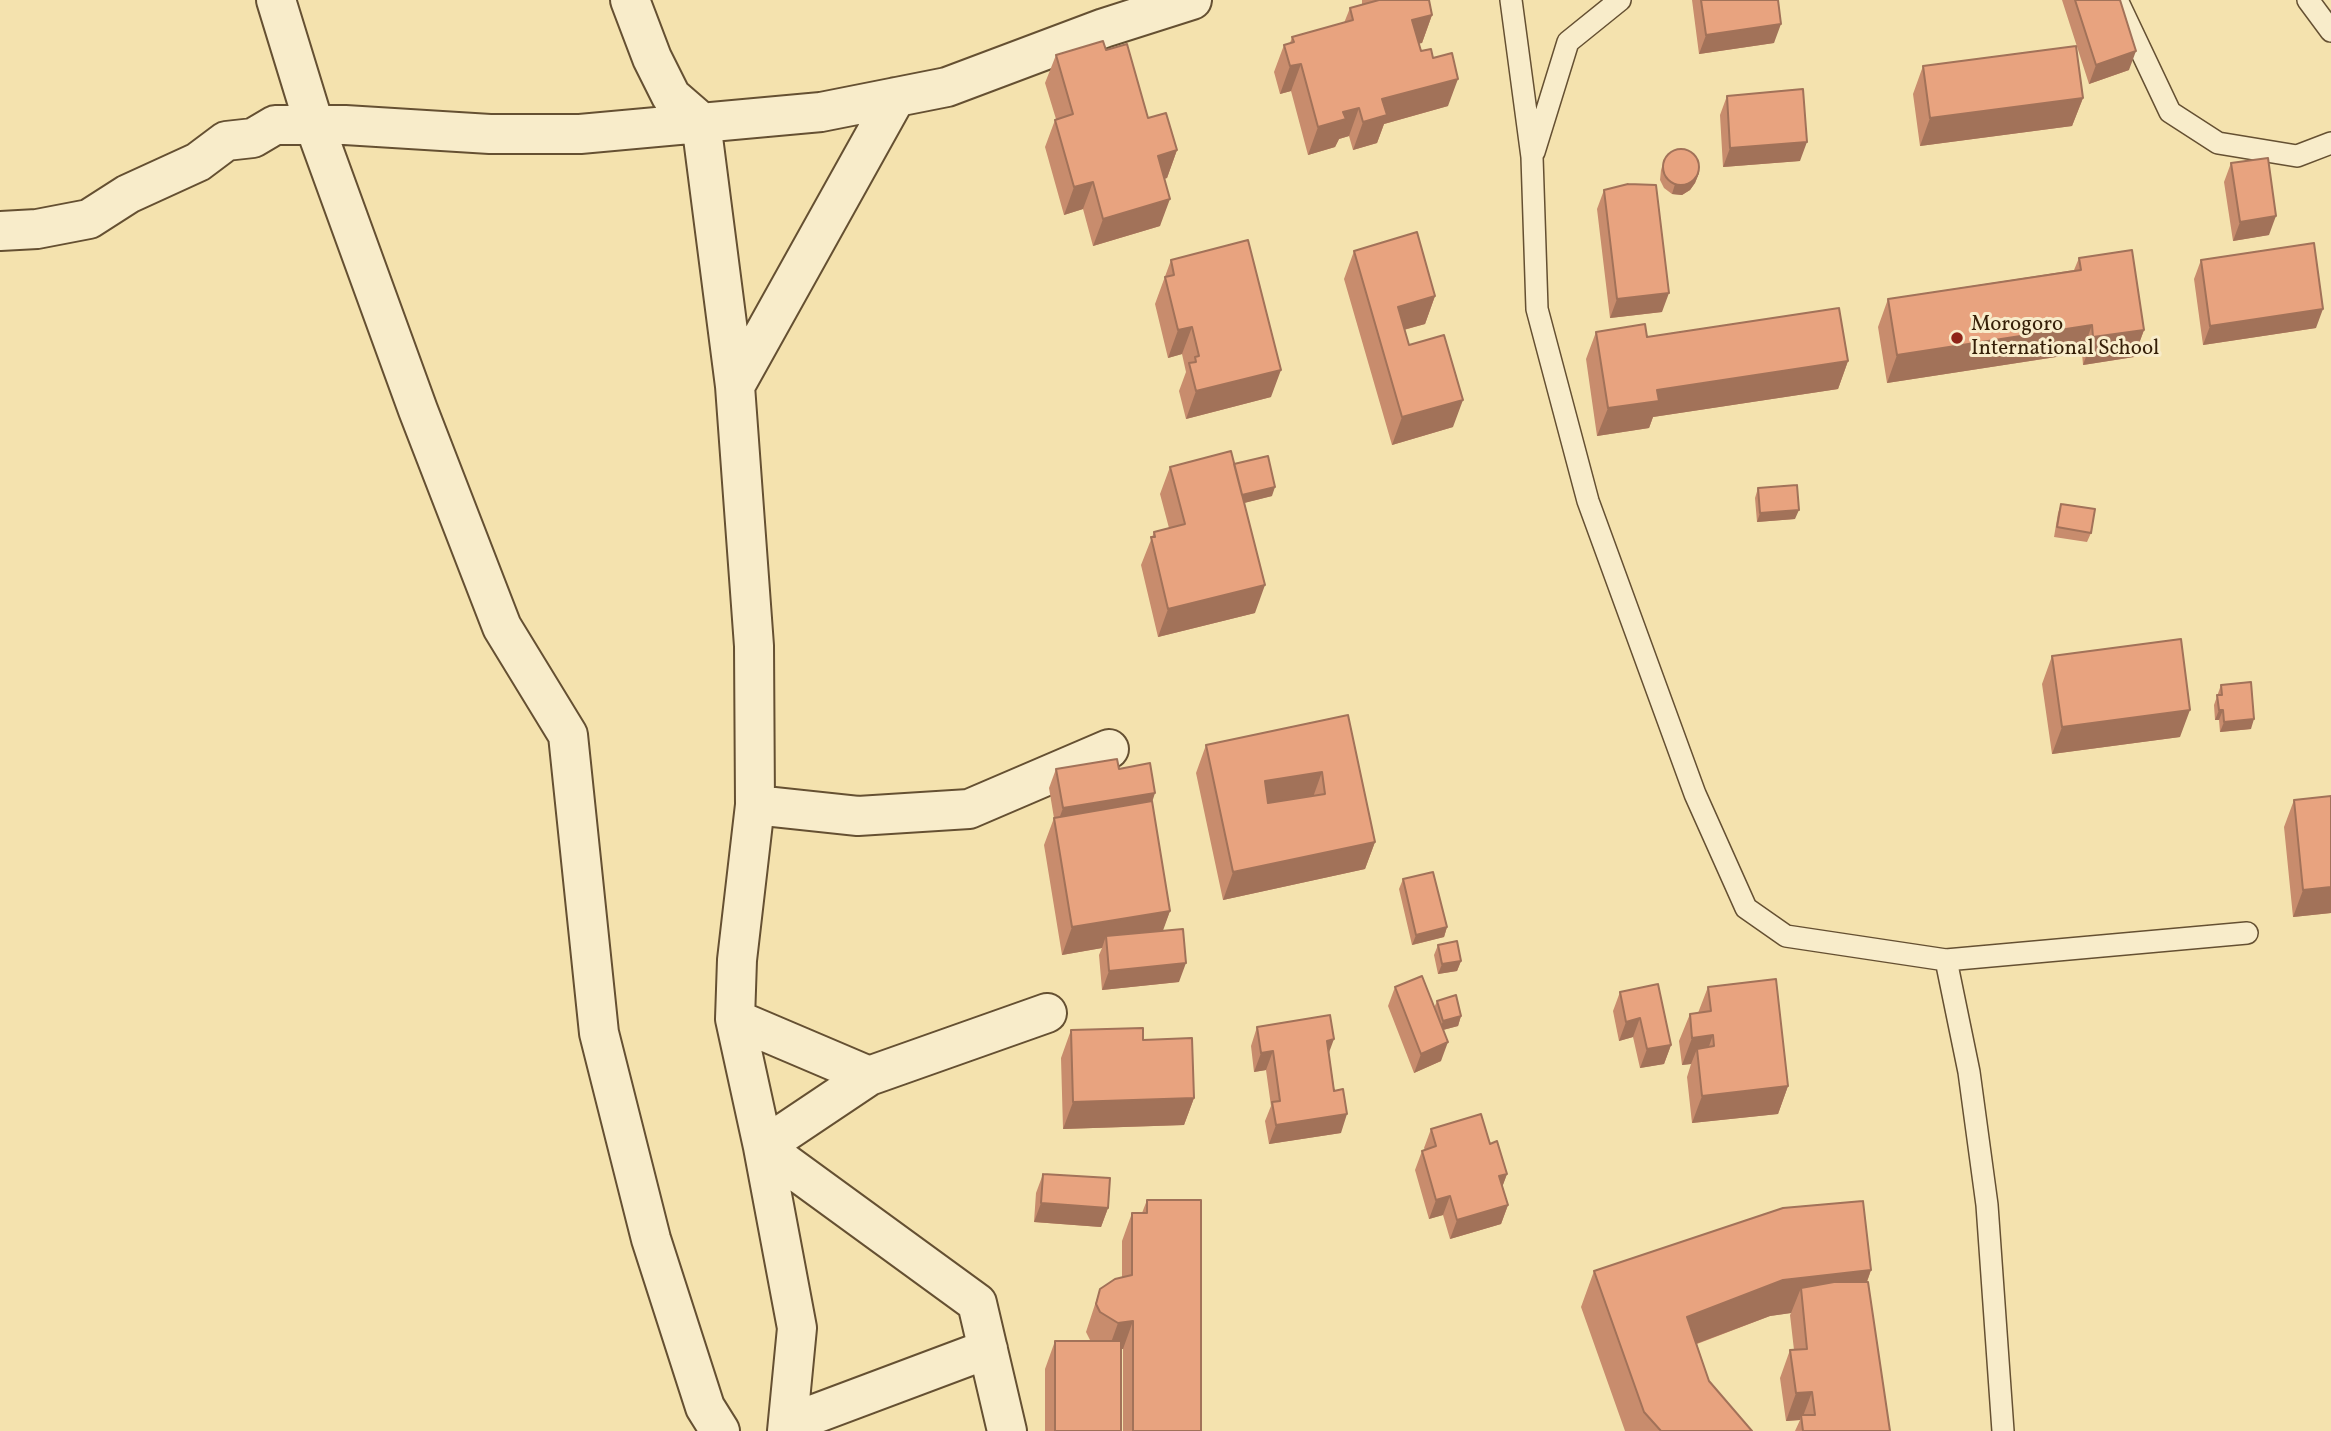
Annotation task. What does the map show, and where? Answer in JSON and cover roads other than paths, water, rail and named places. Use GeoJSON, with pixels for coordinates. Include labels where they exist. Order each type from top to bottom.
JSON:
{"type":"FeatureCollection","features":[{"type":"Feature","properties":{"kind":"street"},"geometry":{"type":"LineString","coordinates":[[276,0],[314,124],[418,410],[502,627],[568,734],[599,1033],[651,1239],[705,1407],[720,1431]]}},
{"type":"Feature","properties":{"kind":"street"},"geometry":{"type":"LineString","coordinates":[[630,0],[647,48],[671,96],[701,122],[735,386],[754,646],[755,805],[737,960],[735,1019],[763,1147],[797,1328],[787,1428],[988,1349]]}},
{"type":"Feature","properties":{"kind":"street"},"geometry":{"type":"LineString","coordinates":[[0,232],[37,229],[89,219],[128,194],[198,162],[226,141],[253,138],[275,125],[314,124],[490,134],[580,134],[821,112],[947,87],[1104,28],[1192,0]]}},
{"type":"Feature","properties":{"kind":"street"},"geometry":{"type":"LineString","coordinates":[[735,386],[896,97]]}},
{"type":"Feature","properties":{"kind":"street"},"geometry":{"type":"LineString","coordinates":[[755,805],[858,816],[970,809],[1109,749]]}},
{"type":"Feature","properties":{"kind":"street"},"geometry":{"type":"LineString","coordinates":[[763,1147],[869,1076],[1047,1013]]}},
{"type":"Feature","properties":{"kind":"street"},"geometry":{"type":"LineString","coordinates":[[735,1019],[869,1076]]}},
{"type":"Feature","properties":{"kind":"street"},"geometry":{"type":"LineString","coordinates":[[763,1147],[977,1303],[1007,1431]]}},
{"type":"Feature","properties":{"kind":"lane"},"geometry":{"type":"LineString","coordinates":[[1511,0],[1532,157],[1536,309],[1588,501],[1695,794],[1746,908],[1786,936],[1945,960],[2247,933]]}},
{"type":"Feature","properties":{"kind":"lane"},"geometry":{"type":"LineString","coordinates":[[1532,157],[1568,42],[1620,0]]}},
{"type":"Feature","properties":{"kind":"lane"},"geometry":{"type":"LineString","coordinates":[[2117,0],[2170,112],[2218,143],[2297,156],[2331,143]]}},
{"type":"Feature","properties":{"kind":"lane"},"geometry":{"type":"LineString","coordinates":[[2308,0],[2331,30]]}},
{"type":"Feature","properties":{"kind":"lane"},"geometry":{"type":"LineString","coordinates":[[1945,960],[1969,1072],[1987,1205],[2003,1431]]}},
{"type":"Feature","properties":{"kind":"place","name":"Morogoro International School"},"geometry":{"type":"Point","coordinates":[1957,338]}}]}
